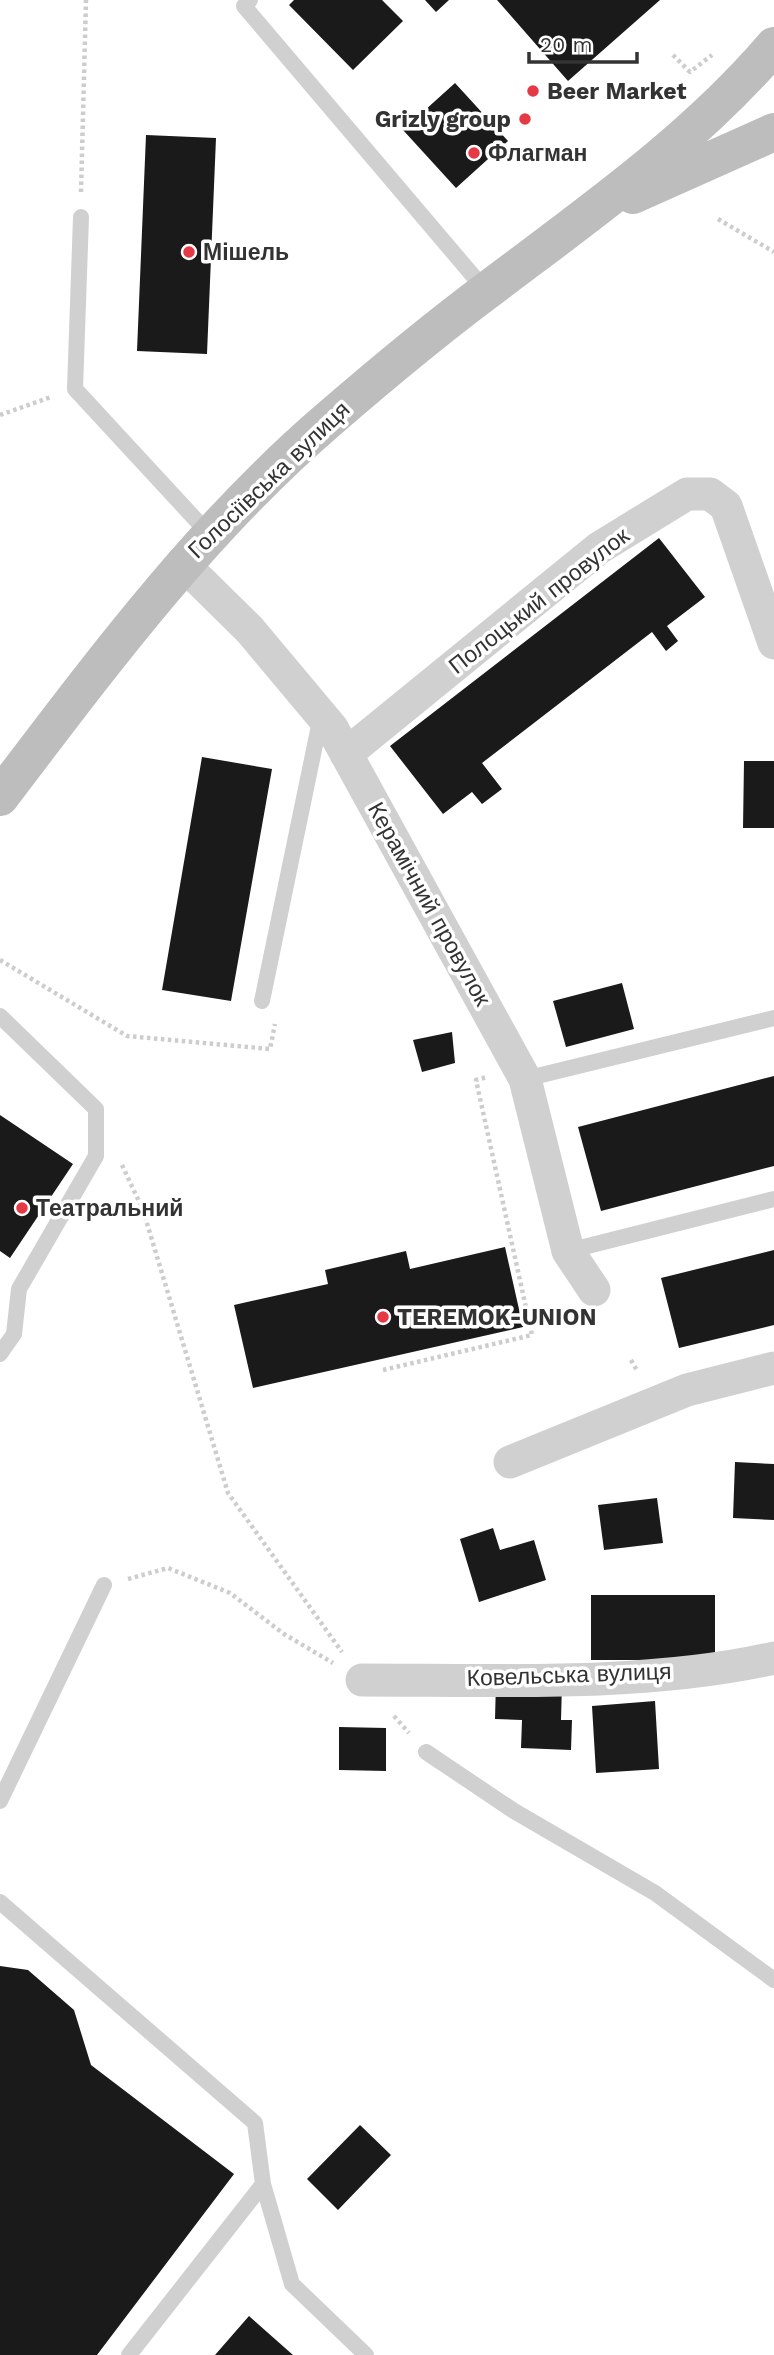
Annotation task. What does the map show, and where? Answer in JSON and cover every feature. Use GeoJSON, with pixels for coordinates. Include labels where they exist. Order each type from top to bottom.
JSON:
{"type":"FeatureCollection","features":[{"type":"Feature","properties":{"kind":"main road","name":"Голосіївська вулиця"},"geometry":{"type":"LineString","coordinates":[[0,797],[182,564],[209,534],[326,421],[486,291],[590,215],[735,92],[774,46]]}},
{"type":"Feature","properties":{"kind":"main road","name":"Голосіївська вулиця"},"geometry":{"type":"LineString","coordinates":[[590,215],[774,132]]}},
{"type":"Feature","properties":{"kind":"street","name":"Полоцький провулок"},"geometry":{"type":"LineString","coordinates":[[346,754],[599,548],[687,494],[710,494],[726,506],[774,643]]}},
{"type":"Feature","properties":{"kind":"street","name":"Керамічний провулок"},"geometry":{"type":"LineString","coordinates":[[182,564],[250,630],[321,715],[346,754],[522,1073],[568,1251],[594,1290]]}},
{"type":"Feature","properties":{"kind":"street"},"geometry":{"type":"LineString","coordinates":[[510,1462],[687,1390],[774,1368]]}},
{"type":"Feature","properties":{"kind":"street","name":"Ковельська вулиця"},"geometry":{"type":"LineString","coordinates":[[362,1680],[598,1677],[725,1669],[774,1658]]}},
{"type":"Feature","properties":{"kind":"lane"},"geometry":{"type":"LineString","coordinates":[[250,0],[244,6],[486,291]]}},
{"type":"Feature","properties":{"kind":"lane"},"geometry":{"type":"LineString","coordinates":[[81,217],[75,389],[209,534]]}},
{"type":"Feature","properties":{"kind":"lane"},"geometry":{"type":"LineString","coordinates":[[262,1001],[321,715]]}},
{"type":"Feature","properties":{"kind":"lane"},"geometry":{"type":"LineString","coordinates":[[0,1016],[96,1109],[96,1156],[19,1289],[14,1334],[0,1354]]}},
{"type":"Feature","properties":{"kind":"lane"},"geometry":{"type":"LineString","coordinates":[[522,1073],[774,1018]]}},
{"type":"Feature","properties":{"kind":"lane"},"geometry":{"type":"LineString","coordinates":[[568,1251],[774,1199]]}},
{"type":"Feature","properties":{"kind":"lane"},"geometry":{"type":"LineString","coordinates":[[0,1801],[104,1585]]}},
{"type":"Feature","properties":{"kind":"lane"},"geometry":{"type":"LineString","coordinates":[[426,1752],[514,1811],[656,1894],[774,1980]]}},
{"type":"Feature","properties":{"kind":"lane"},"geometry":{"type":"LineString","coordinates":[[0,1902],[255,2123],[262,2184],[292,2284],[366,2355]]}},
{"type":"Feature","properties":{"kind":"lane"},"geometry":{"type":"LineString","coordinates":[[129,2355],[262,2184]]}},
{"type":"Feature","properties":{"kind":"path"},"geometry":{"type":"LineString","coordinates":[[81,217],[86,0]]}},
{"type":"Feature","properties":{"kind":"path"},"geometry":{"type":"LineString","coordinates":[[673,55],[690,72],[693,69]]}},
{"type":"Feature","properties":{"kind":"path"},"geometry":{"type":"LineString","coordinates":[[718,219],[774,252]]}},
{"type":"Feature","properties":{"kind":"path"},"geometry":{"type":"LineString","coordinates":[[0,415],[75,389]]}},
{"type":"Feature","properties":{"kind":"path"},"geometry":{"type":"LineString","coordinates":[[0,960],[127,1036],[270,1049],[276,1017]]}},
{"type":"Feature","properties":{"kind":"path"},"geometry":{"type":"LineString","coordinates":[[383,1370],[532,1335],[476,1080],[522,1073]]}},
{"type":"Feature","properties":{"kind":"path"},"geometry":{"type":"LineString","coordinates":[[96,1109],[143,1210],[228,1493],[362,1680]]}},
{"type":"Feature","properties":{"kind":"path"},"geometry":{"type":"LineString","coordinates":[[104,1585],[168,1568],[230,1593],[284,1634],[362,1680]]}},
{"type":"Feature","properties":{"kind":"building"},"geometry":{"type":"Polygon","coordinates":[[[294,0],[382,0],[403,21],[353,70],[289,5],[294,0]]]}},
{"type":"Feature","properties":{"kind":"building"},"geometry":{"type":"Polygon","coordinates":[[[425,0],[449,0],[436,12],[425,0]]]}},
{"type":"Feature","properties":{"kind":"building"},"geometry":{"type":"Polygon","coordinates":[[[497,0],[660,0],[568,81],[497,0]]]}},
{"type":"Feature","properties":{"kind":"building"},"geometry":{"type":"Polygon","coordinates":[[[455,83],[508,141],[456,188],[403,130],[455,83]]]}},
{"type":"Feature","properties":{"kind":"building"},"geometry":{"type":"Polygon","coordinates":[[[146,135],[216,138],[207,354],[137,351],[146,135]]]}},
{"type":"Feature","properties":{"kind":"building"},"geometry":{"type":"Polygon","coordinates":[[[659,538],[705,597],[667,626],[678,641],[666,651],[652,632],[482,763],[502,789],[482,804],[472,792],[443,814],[390,746],[659,538]]]}},
{"type":"Feature","properties":{"kind":"building"},"geometry":{"type":"Polygon","coordinates":[[[202,757],[272,769],[231,1001],[162,990],[202,757]]]}},
{"type":"Feature","properties":{"kind":"building"},"geometry":{"type":"Polygon","coordinates":[[[744,761],[774,761],[774,828],[743,828],[744,761]]]}},
{"type":"Feature","properties":{"kind":"building"},"geometry":{"type":"Polygon","coordinates":[[[622,983],[634,1029],[566,1047],[553,1001],[622,983]]]}},
{"type":"Feature","properties":{"kind":"building"},"geometry":{"type":"Polygon","coordinates":[[[452,1032],[455,1063],[422,1072],[413,1040],[452,1032]]]}},
{"type":"Feature","properties":{"kind":"building"},"geometry":{"type":"Polygon","coordinates":[[[774,1076],[774,1166],[601,1211],[578,1127],[774,1076]]]}},
{"type":"Feature","properties":{"kind":"building","name":"Театральний"},"geometry":{"type":"Polygon","coordinates":[[[0,1115],[73,1164],[10,1258],[0,1251],[0,1115]]]}},
{"type":"Feature","properties":{"kind":"building"},"geometry":{"type":"Polygon","coordinates":[[[505,1247],[523,1327],[253,1388],[234,1305],[328,1284],[325,1270],[406,1251],[410,1269],[505,1247]]]}},
{"type":"Feature","properties":{"kind":"building"},"geometry":{"type":"Polygon","coordinates":[[[774,1250],[774,1325],[679,1348],[661,1278],[774,1250]]]}},
{"type":"Feature","properties":{"kind":"building"},"geometry":{"type":"Polygon","coordinates":[[[735,1462],[774,1464],[774,1520],[733,1518],[735,1462]]]}},
{"type":"Feature","properties":{"kind":"building"},"geometry":{"type":"Polygon","coordinates":[[[657,1498],[663,1543],[604,1550],[598,1505],[657,1498]]]}},
{"type":"Feature","properties":{"kind":"building"},"geometry":{"type":"Polygon","coordinates":[[[493,1528],[500,1550],[534,1540],[546,1580],[479,1602],[460,1539],[493,1528]]]}},
{"type":"Feature","properties":{"kind":"building"},"geometry":{"type":"Polygon","coordinates":[[[591,1595],[715,1595],[715,1660],[591,1660],[591,1595]]]}},
{"type":"Feature","properties":{"kind":"building"},"geometry":{"type":"Polygon","coordinates":[[[496,1681],[562,1684],[561,1720],[572,1720],[571,1750],[521,1748],[522,1720],[495,1719],[496,1681]]]}},
{"type":"Feature","properties":{"kind":"building"},"geometry":{"type":"Polygon","coordinates":[[[655,1701],[659,1769],[596,1773],[592,1706],[655,1701]]]}},
{"type":"Feature","properties":{"kind":"building"},"geometry":{"type":"Polygon","coordinates":[[[339,1727],[386,1728],[386,1771],[339,1770],[339,1727]]]}},
{"type":"Feature","properties":{"kind":"building"},"geometry":{"type":"Polygon","coordinates":[[[0,1966],[28,1970],[74,2010],[91,2065],[234,2174],[97,2355],[0,2355],[0,1966]]]}},
{"type":"Feature","properties":{"kind":"building"},"geometry":{"type":"Polygon","coordinates":[[[360,2125],[391,2155],[338,2210],[307,2179],[360,2125]]]}},
{"type":"Feature","properties":{"kind":"building"},"geometry":{"type":"Polygon","coordinates":[[[249,2316],[293,2355],[215,2355],[249,2316]]]}},
{"type":"Feature","properties":{"kind":"place","name":"Beer Market"},"geometry":{"type":"Point","coordinates":[533,91]}},
{"type":"Feature","properties":{"kind":"place","name":"Grizly group"},"geometry":{"type":"Point","coordinates":[525,119]}},
{"type":"Feature","properties":{"kind":"place","name":"Флагман"},"geometry":{"type":"Point","coordinates":[474,153]}},
{"type":"Feature","properties":{"kind":"place","name":"Мішель"},"geometry":{"type":"Point","coordinates":[189,252]}},
{"type":"Feature","properties":{"kind":"place","name":"Театральний"},"geometry":{"type":"Point","coordinates":[22,1208]}},
{"type":"Feature","properties":{"kind":"place","name":"TEREMOK-UNION"},"geometry":{"type":"Point","coordinates":[383,1317]}}]}
